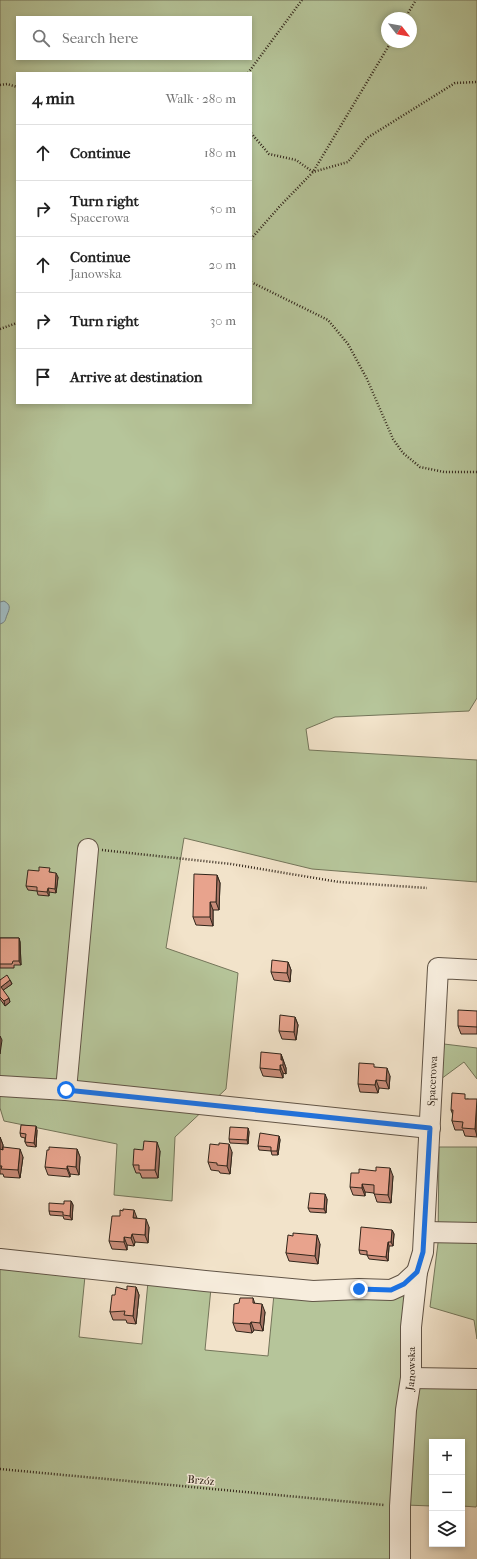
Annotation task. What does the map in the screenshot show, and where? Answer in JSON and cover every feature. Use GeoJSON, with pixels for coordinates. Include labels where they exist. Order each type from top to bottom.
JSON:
{"type":"FeatureCollection","features":[{"type":"Feature","properties":{"kind":"street"},"geometry":{"type":"LineString","coordinates":[[66,1090],[88,849]]}},
{"type":"Feature","properties":{"kind":"street","name":"Spacerowa"},"geometry":{"type":"LineString","coordinates":[[425,1232],[438,968],[477,970]]}},
{"type":"Feature","properties":{"kind":"street"},"geometry":{"type":"LineString","coordinates":[[0,1086],[66,1090],[430,1128]]}},
{"type":"Feature","properties":{"kind":"street"},"geometry":{"type":"LineString","coordinates":[[425,1232],[477,1233]]}},
{"type":"Feature","properties":{"kind":"street","name":"Janowska"},"geometry":{"type":"LineString","coordinates":[[400,1559],[400,1506],[406,1410],[411,1378],[411,1327],[417,1272],[423,1252],[425,1232]]}},
{"type":"Feature","properties":{"kind":"street"},"geometry":{"type":"LineString","coordinates":[[0,1259],[313,1291],[359,1289],[391,1290],[404,1284],[417,1272]]}},
{"type":"Feature","properties":{"kind":"street"},"geometry":{"type":"LineString","coordinates":[[411,1378],[477,1379]]}},
{"type":"Feature","properties":{"kind":"path"},"geometry":{"type":"LineString","coordinates":[[249,72],[302,0]]}},
{"type":"Feature","properties":{"kind":"path"},"geometry":{"type":"LineString","coordinates":[[409,12],[416,0]]}},
{"type":"Feature","properties":{"kind":"path"},"geometry":{"type":"LineString","coordinates":[[252,238],[313,172],[387,48]]}},
{"type":"Feature","properties":{"kind":"path"},"geometry":{"type":"LineString","coordinates":[[313,172],[348,162],[367,138],[455,83],[477,82]]}},
{"type":"Feature","properties":{"kind":"path"},"geometry":{"type":"LineString","coordinates":[[0,85],[7,84],[16,87]]}},
{"type":"Feature","properties":{"kind":"path"},"geometry":{"type":"LineString","coordinates":[[252,134],[269,154],[296,160],[313,172]]}},
{"type":"Feature","properties":{"kind":"path"},"geometry":{"type":"LineString","coordinates":[[252,282],[328,320],[348,344],[367,379],[393,439],[403,453],[420,467],[444,472],[477,472]]}},
{"type":"Feature","properties":{"kind":"path"},"geometry":{"type":"LineString","coordinates":[[0,329],[16,323]]}},
{"type":"Feature","properties":{"kind":"path"},"geometry":{"type":"LineString","coordinates":[[88,849],[231,864],[339,882],[427,888]]}},
{"type":"Feature","properties":{"kind":"path","name":"Brzóz"},"geometry":{"type":"LineString","coordinates":[[0,1469],[400,1506]]}},
{"type":"Feature","properties":{"kind":"green space"},"geometry":{"type":"Polygon","coordinates":[[[0,0],[477,0],[477,698],[469,711],[335,717],[306,729],[309,750],[477,760],[477,882],[312,869],[184,838],[166,948],[238,973],[226,1089],[175,1137],[172,1201],[114,1195],[117,1144],[4,1121],[0,1108],[0,0]]]}},
{"type":"Feature","properties":{"kind":"green space"},"geometry":{"type":"Polygon","coordinates":[[[444,1044],[477,1048],[477,1079],[464,1062],[441,1079],[444,1044]]]}},
{"type":"Feature","properties":{"kind":"green space"},"geometry":{"type":"Polygon","coordinates":[[[439,1147],[477,1147],[477,1339],[474,1320],[430,1307],[438,1243],[439,1147]]]}},
{"type":"Feature","properties":{"kind":"green space"},"geometry":{"type":"Polygon","coordinates":[[[0,1268],[85,1276],[79,1337],[142,1344],[148,1282],[211,1288],[205,1350],[268,1356],[274,1294],[407,1285],[396,1559],[0,1559],[0,1268]]]}},
{"type":"Feature","properties":{"kind":"green space"},"geometry":{"type":"Polygon","coordinates":[[[419,1384],[477,1384],[476,1507],[465,1506],[465,1439],[429,1439],[429,1506],[405,1505],[419,1384]]]}},
{"type":"Feature","properties":{"kind":"water"},"geometry":{"type":"Polygon","coordinates":[[[4,601],[9,605],[9,609],[5,621],[0,624],[0,602],[4,601]]]}},
{"type":"Feature","properties":{"kind":"building"},"geometry":{"type":"Polygon","coordinates":[[[39,867],[50,868],[49,872],[56,873],[55,889],[48,888],[47,892],[37,891],[37,887],[26,886],[28,870],[39,871],[39,867]]]}},
{"type":"Feature","properties":{"kind":"building"},"geometry":{"type":"Polygon","coordinates":[[[194,874],[217,875],[216,902],[210,902],[210,917],[193,917],[194,874]]]}},
{"type":"Feature","properties":{"kind":"building"},"geometry":{"type":"Polygon","coordinates":[[[0,938],[19,938],[19,961],[13,961],[12,964],[0,964],[0,938]]]}},
{"type":"Feature","properties":{"kind":"building"},"geometry":{"type":"Polygon","coordinates":[[[272,960],[288,962],[287,973],[271,972],[272,960]]]}},
{"type":"Feature","properties":{"kind":"building"},"geometry":{"type":"Polygon","coordinates":[[[7,975],[10,980],[1,987],[9,998],[4,1001],[0,997],[0,980],[7,975]]]}},
{"type":"Feature","properties":{"kind":"building"},"geometry":{"type":"Polygon","coordinates":[[[458,1010],[477,1011],[477,1027],[458,1026],[458,1010]]]}},
{"type":"Feature","properties":{"kind":"building"},"geometry":{"type":"Polygon","coordinates":[[[280,1015],[295,1017],[294,1032],[279,1031],[280,1015]]]}},
{"type":"Feature","properties":{"kind":"building"},"geometry":{"type":"Polygon","coordinates":[[[261,1052],[281,1054],[283,1065],[280,1065],[280,1070],[260,1068],[261,1052]]]}},
{"type":"Feature","properties":{"kind":"building"},"geometry":{"type":"Polygon","coordinates":[[[359,1063],[374,1064],[374,1067],[387,1068],[386,1081],[376,1080],[375,1085],[358,1084],[359,1063]]]}},
{"type":"Feature","properties":{"kind":"building"},"geometry":{"type":"Polygon","coordinates":[[[452,1093],[465,1094],[465,1099],[477,1099],[475,1129],[462,1128],[463,1122],[452,1121],[452,1093]]]}},
{"type":"Feature","properties":{"kind":"building"},"geometry":{"type":"Polygon","coordinates":[[[21,1125],[36,1126],[34,1143],[25,1142],[26,1134],[20,1133],[21,1125]]]}},
{"type":"Feature","properties":{"kind":"building"},"geometry":{"type":"Polygon","coordinates":[[[230,1127],[248,1128],[247,1140],[229,1139],[230,1127]]]}},
{"type":"Feature","properties":{"kind":"building"},"geometry":{"type":"Polygon","coordinates":[[[260,1133],[279,1136],[277,1151],[271,1151],[271,1147],[258,1146],[260,1133]]]}},
{"type":"Feature","properties":{"kind":"building"},"geometry":{"type":"Polygon","coordinates":[[[144,1141],[157,1142],[155,1170],[139,1170],[139,1165],[133,1165],[134,1149],[143,1150],[144,1141]]]}},
{"type":"Feature","properties":{"kind":"building"},"geometry":{"type":"Polygon","coordinates":[[[219,1143],[229,1144],[227,1166],[208,1162],[210,1144],[219,1145],[219,1143]]]}},
{"type":"Feature","properties":{"kind":"building"},"geometry":{"type":"Polygon","coordinates":[[[3,1147],[20,1149],[18,1170],[1,1169],[0,1149],[3,1150],[3,1147]]]}},
{"type":"Feature","properties":{"kind":"building"},"geometry":{"type":"Polygon","coordinates":[[[49,1147],[77,1149],[76,1167],[67,1166],[67,1169],[45,1167],[47,1150],[49,1150],[49,1147]]]}},
{"type":"Feature","properties":{"kind":"building"},"geometry":{"type":"Polygon","coordinates":[[[376,1167],[390,1168],[388,1195],[374,1194],[374,1185],[362,1184],[362,1188],[350,1187],[351,1173],[359,1173],[359,1169],[376,1171],[376,1167]]]}},
{"type":"Feature","properties":{"kind":"building"},"geometry":{"type":"Polygon","coordinates":[[[310,1193],[325,1194],[324,1209],[308,1208],[310,1193]]]}},
{"type":"Feature","properties":{"kind":"building"},"geometry":{"type":"Polygon","coordinates":[[[64,1201],[71,1201],[70,1216],[63,1215],[63,1212],[49,1211],[49,1203],[64,1204],[64,1201]]]}},
{"type":"Feature","properties":{"kind":"building"},"geometry":{"type":"Polygon","coordinates":[[[123,1209],[134,1210],[133,1218],[146,1219],[145,1235],[132,1234],[131,1238],[124,1237],[124,1242],[109,1241],[112,1216],[120,1216],[120,1210],[123,1211],[123,1209]]]}},
{"type":"Feature","properties":{"kind":"building"},"geometry":{"type":"Polygon","coordinates":[[[361,1227],[392,1230],[391,1242],[388,1242],[386,1257],[367,1255],[367,1251],[359,1250],[361,1227]]]}},
{"type":"Feature","properties":{"kind":"building"},"geometry":{"type":"Polygon","coordinates":[[[293,1233],[317,1235],[315,1256],[286,1253],[288,1235],[293,1236],[293,1233]]]}},
{"type":"Feature","properties":{"kind":"building"},"geometry":{"type":"Polygon","coordinates":[[[127,1286],[136,1287],[133,1316],[124,1315],[125,1311],[110,1312],[112,1295],[115,1295],[116,1287],[127,1290],[127,1286]]]}},
{"type":"Feature","properties":{"kind":"building"},"geometry":{"type":"Polygon","coordinates":[[[240,1298],[253,1298],[253,1303],[262,1304],[260,1323],[233,1323],[234,1304],[239,1303],[240,1298]]]}},
{"type":"Feature","properties":{"kind":"route"},"geometry":{"type":"LineString","coordinates":[[66,1090],[430,1128],[425,1232],[423,1252],[417,1272],[404,1284],[391,1290],[359,1289]]}}]}
